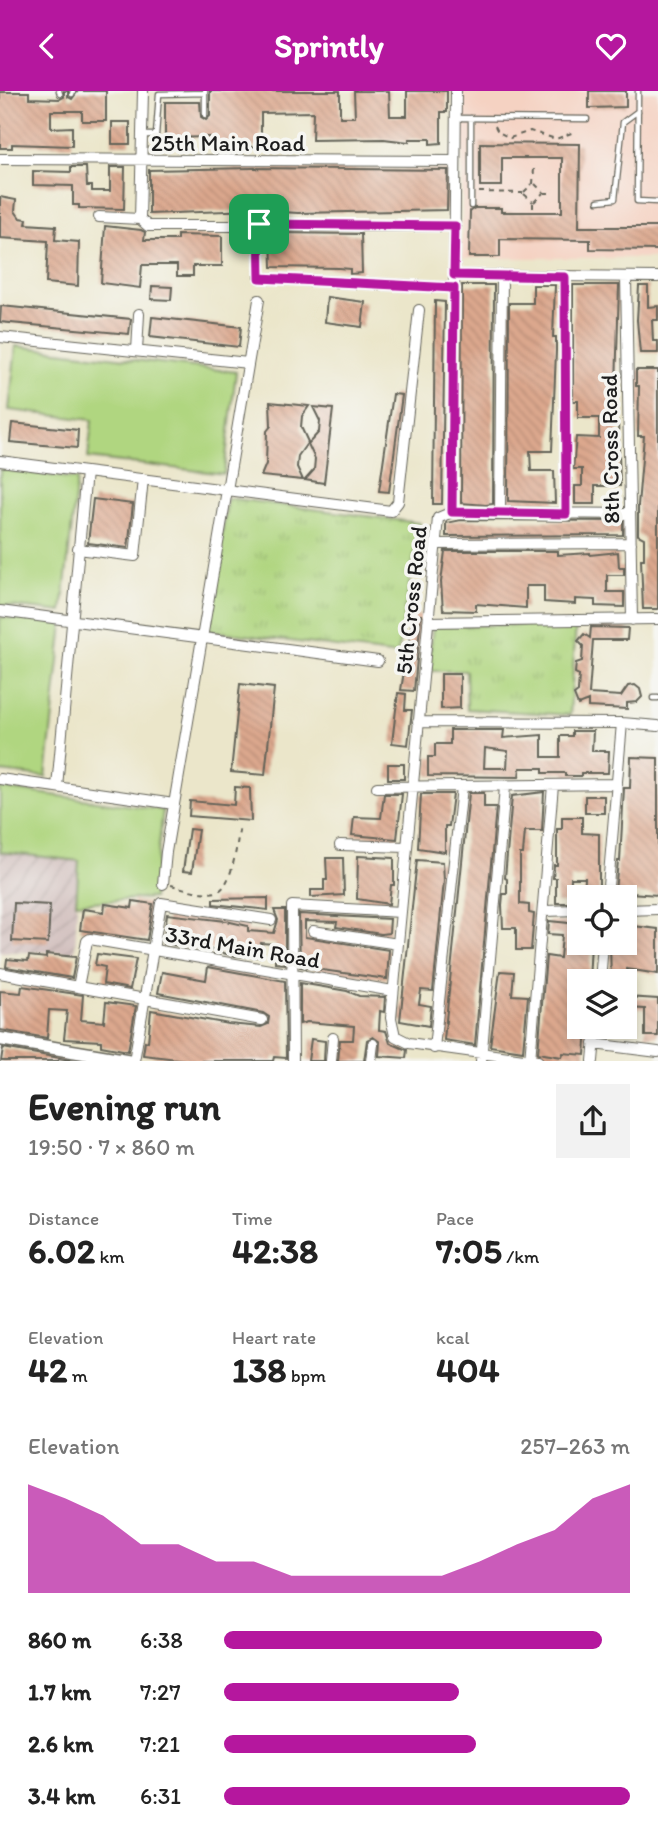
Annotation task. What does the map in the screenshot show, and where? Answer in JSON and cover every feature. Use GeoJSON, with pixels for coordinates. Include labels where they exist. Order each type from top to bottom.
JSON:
{"type":"FeatureCollection","features":[{"type":"Feature","properties":{"kind":"street"},"geometry":{"type":"LineString","coordinates":[[140,219],[143,91]]}},
{"type":"Feature","properties":{"kind":"street","name":"5th Cross Road"},"geometry":{"type":"LineString","coordinates":[[434,1048],[395,1036],[391,1018],[438,517],[452,512],[456,91]]}},
{"type":"Feature","properties":{"kind":"street","name":"25th Main Road"},"geometry":{"type":"LineString","coordinates":[[0,159],[141,162],[455,161]]}},
{"type":"Feature","properties":{"kind":"street"},"geometry":{"type":"LineString","coordinates":[[99,217],[140,219],[148,226],[455,226]]}},
{"type":"Feature","properties":{"kind":"street"},"geometry":{"type":"LineString","coordinates":[[259,224],[260,278],[454,288]]}},
{"type":"Feature","properties":{"kind":"street"},"geometry":{"type":"LineString","coordinates":[[454,275],[658,277]]}},
{"type":"Feature","properties":{"kind":"street"},"geometry":{"type":"LineString","coordinates":[[500,512],[502,276]]}},
{"type":"Feature","properties":{"kind":"street"},"geometry":{"type":"LineString","coordinates":[[565,277],[566,514]]}},
{"type":"Feature","properties":{"kind":"street","name":"8th Cross Road"},"geometry":{"type":"LineString","coordinates":[[626,277],[632,620]]}},
{"type":"Feature","properties":{"kind":"street"},"geometry":{"type":"LineString","coordinates":[[163,884],[174,804],[259,300]]}},
{"type":"Feature","properties":{"kind":"street"},"geometry":{"type":"LineString","coordinates":[[0,461],[383,512],[394,509],[419,310]]}},
{"type":"Feature","properties":{"kind":"street"},"geometry":{"type":"LineString","coordinates":[[137,351],[139,314]]}},
{"type":"Feature","properties":{"kind":"street"},"geometry":{"type":"LineString","coordinates":[[0,337],[248,363]]}},
{"type":"Feature","properties":{"kind":"street"},"geometry":{"type":"LineString","coordinates":[[57,787],[70,621],[86,472]]}},
{"type":"Feature","properties":{"kind":"street"},"geometry":{"type":"LineString","coordinates":[[78,549],[135,556],[143,479]]}},
{"type":"Feature","properties":{"kind":"street"},"geometry":{"type":"LineString","coordinates":[[452,512],[630,514]]}},
{"type":"Feature","properties":{"kind":"street"},"geometry":{"type":"LineString","coordinates":[[435,544],[631,543]]}},
{"type":"Feature","properties":{"kind":"street"},"geometry":{"type":"LineString","coordinates":[[0,611],[378,661]]}},
{"type":"Feature","properties":{"kind":"street"},"geometry":{"type":"LineString","coordinates":[[428,622],[658,619]]}},
{"type":"Feature","properties":{"kind":"street"},"geometry":{"type":"LineString","coordinates":[[418,722],[622,723],[658,726]]}},
{"type":"Feature","properties":{"kind":"street"},"geometry":{"type":"LineString","coordinates":[[608,885],[622,723]]}},
{"type":"Feature","properties":{"kind":"street"},"geometry":{"type":"LineString","coordinates":[[0,779],[174,804]]}},
{"type":"Feature","properties":{"kind":"street"},"geometry":{"type":"LineString","coordinates":[[377,787],[617,784]]}},
{"type":"Feature","properties":{"kind":"street"},"geometry":{"type":"LineString","coordinates":[[530,1060],[553,785]]}},
{"type":"Feature","properties":{"kind":"street"},"geometry":{"type":"LineString","coordinates":[[462,787],[434,1048],[481,1057],[537,1061]]}},
{"type":"Feature","properties":{"kind":"street"},"geometry":{"type":"LineString","coordinates":[[481,1057],[505,787]]}},
{"type":"Feature","properties":{"kind":"street"},"geometry":{"type":"LineString","coordinates":[[340,845],[407,847]]}},
{"type":"Feature","properties":{"kind":"street"},"geometry":{"type":"LineString","coordinates":[[0,1039],[133,1061],[146,1002],[161,904],[271,920]]}},
{"type":"Feature","properties":{"kind":"street"},"geometry":{"type":"LineString","coordinates":[[293,1061],[290,909],[295,905],[401,912]]}},
{"type":"Feature","properties":{"kind":"street"},"geometry":{"type":"LineString","coordinates":[[637,910],[658,909]]}},
{"type":"Feature","properties":{"kind":"street"},"geometry":{"type":"LineString","coordinates":[[543,911],[567,910]]}},
{"type":"Feature","properties":{"kind":"street"},"geometry":{"type":"LineString","coordinates":[[313,931],[398,944]]}},
{"type":"Feature","properties":{"kind":"street","name":"33rd Main Road"},"geometry":{"type":"LineString","coordinates":[[78,987],[87,941],[393,992]]}},
{"type":"Feature","properties":{"kind":"street"},"geometry":{"type":"LineString","coordinates":[[0,973],[146,1002],[262,1020]]}},
{"type":"Feature","properties":{"kind":"street"},"geometry":{"type":"LineString","coordinates":[[331,1061],[333,1038]]}},
{"type":"Feature","properties":{"kind":"street"},"geometry":{"type":"LineString","coordinates":[[593,1061],[595,1039]]}},
{"type":"Feature","properties":{"kind":"street"},"geometry":{"type":"LineString","coordinates":[[371,1061],[373,1044]]}},
{"type":"Feature","properties":{"kind":"street"},"geometry":{"type":"LineString","coordinates":[[594,1044],[658,1052]]}},
{"type":"Feature","properties":{"kind":"lane"},"geometry":{"type":"LineString","coordinates":[[638,91],[637,201],[658,202]]}},
{"type":"Feature","properties":{"kind":"lane"},"geometry":{"type":"LineString","coordinates":[[142,135],[156,135],[159,94],[205,92],[205,115]]}},
{"type":"Feature","properties":{"kind":"lane"},"geometry":{"type":"LineString","coordinates":[[598,201],[615,199],[623,122],[638,111]]}},
{"type":"Feature","properties":{"kind":"lane"},"geometry":{"type":"LineString","coordinates":[[456,118],[587,119]]}},
{"type":"Feature","properties":{"kind":"lane"},"geometry":{"type":"LineString","coordinates":[[471,118],[471,206]]}},
{"type":"Feature","properties":{"kind":"path"},"geometry":{"type":"LineString","coordinates":[[491,118],[499,132],[510,138],[530,131],[556,139],[574,132]]}},
{"type":"Feature","properties":{"kind":"path"},"geometry":{"type":"LineString","coordinates":[[471,192],[523,193],[533,184],[534,168]]}},
{"type":"Feature","properties":{"kind":"path"},"geometry":{"type":"LineString","coordinates":[[533,184],[543,193],[551,193]]}},
{"type":"Feature","properties":{"kind":"path"},"geometry":{"type":"LineString","coordinates":[[523,193],[533,202]]}},
{"type":"Feature","properties":{"kind":"path"},"geometry":{"type":"LineString","coordinates":[[533,211],[533,202],[543,193]]}},
{"type":"Feature","properties":{"kind":"path"},"geometry":{"type":"LineString","coordinates":[[163,884],[211,893],[220,890],[229,879],[240,825]]}},
{"type":"Feature","properties":{"kind":"shaded area"},"geometry":{"type":"Polygon","coordinates":[[[463,91],[658,91],[658,258],[462,258],[463,91]]]}},
{"type":"Feature","properties":{"kind":"shaded area"},"geometry":{"type":"Polygon","coordinates":[[[0,852],[79,861],[75,952],[0,952],[0,852]]]}},
{"type":"Feature","properties":{"kind":"green space"},"geometry":{"type":"Polygon","coordinates":[[[16,346],[236,372],[224,474],[88,458],[92,420],[9,410],[16,346]]]}},
{"type":"Feature","properties":{"kind":"green space"},"geometry":{"type":"Polygon","coordinates":[[[0,469],[77,479],[62,612],[0,605],[0,469]]]}},
{"type":"Feature","properties":{"kind":"green space"},"geometry":{"type":"Polygon","coordinates":[[[228,498],[420,523],[397,655],[206,630],[228,498]]]}},
{"type":"Feature","properties":{"kind":"green space"},"geometry":{"type":"Polygon","coordinates":[[[0,617],[63,624],[46,777],[0,772],[0,617]]]}},
{"type":"Feature","properties":{"kind":"green space"},"geometry":{"type":"Polygon","coordinates":[[[576,624],[570,715],[467,709],[466,671],[428,671],[433,626],[576,624]]]}},
{"type":"Feature","properties":{"kind":"green space"},"geometry":{"type":"Polygon","coordinates":[[[0,788],[163,810],[153,898],[76,903],[79,861],[0,852],[0,788]]]}},
{"type":"Feature","properties":{"kind":"building"},"geometry":{"type":"Polygon","coordinates":[[[64,91],[68,91],[68,97],[72,99],[78,91],[106,91],[106,121],[82,121],[82,111],[51,111],[51,128],[72,127],[72,146],[12,144],[12,148],[0,148],[0,92],[29,92],[29,98],[60,99],[64,97],[64,91]]]}},
{"type":"Feature","properties":{"kind":"building"},"geometry":{"type":"Polygon","coordinates":[[[210,91],[340,91],[340,117],[355,117],[354,91],[389,91],[390,116],[407,116],[407,91],[447,91],[447,112],[441,112],[441,143],[430,144],[430,139],[409,139],[409,142],[384,139],[312,140],[313,112],[261,113],[261,147],[210,145],[210,137],[165,138],[165,102],[200,102],[201,117],[206,120],[210,116],[210,91]]]}},
{"type":"Feature","properties":{"kind":"building"},"geometry":{"type":"Polygon","coordinates":[[[589,91],[626,91],[626,107],[589,108],[589,91]]]}},
{"type":"Feature","properties":{"kind":"building"},"geometry":{"type":"Polygon","coordinates":[[[112,122],[130,122],[130,144],[112,144],[112,122]]]}},
{"type":"Feature","properties":{"kind":"building"},"geometry":{"type":"Polygon","coordinates":[[[480,143],[580,144],[579,227],[658,227],[658,250],[590,249],[590,240],[500,239],[500,257],[469,257],[470,211],[475,208],[501,208],[501,212],[562,212],[562,158],[502,158],[502,186],[480,186],[480,143]]]}},
{"type":"Feature","properties":{"kind":"building"},"geometry":{"type":"Polygon","coordinates":[[[71,167],[86,167],[87,186],[92,186],[92,191],[110,191],[110,167],[125,167],[124,209],[79,208],[79,205],[73,205],[73,186],[33,185],[33,171],[71,172],[71,167]]]}},
{"type":"Feature","properties":{"kind":"building"},"geometry":{"type":"Polygon","coordinates":[[[149,170],[448,170],[447,210],[298,213],[252,210],[149,214],[149,170]]]}},
{"type":"Feature","properties":{"kind":"building"},"geometry":{"type":"Polygon","coordinates":[[[0,197],[16,200],[15,211],[20,218],[27,219],[26,224],[56,226],[55,240],[79,242],[78,286],[46,283],[48,241],[0,238],[0,197]]]}},
{"type":"Feature","properties":{"kind":"building"},"geometry":{"type":"Polygon","coordinates":[[[105,226],[141,230],[145,232],[144,240],[177,240],[177,235],[222,236],[222,266],[193,266],[193,276],[177,276],[177,265],[142,265],[140,288],[101,283],[105,226]]]}},
{"type":"Feature","properties":{"kind":"building"},"geometry":{"type":"Polygon","coordinates":[[[271,233],[361,234],[362,273],[350,274],[350,269],[339,268],[272,267],[271,233]]]}},
{"type":"Feature","properties":{"kind":"building"},"geometry":{"type":"Polygon","coordinates":[[[462,285],[494,285],[493,504],[486,505],[461,503],[462,285]]]}},
{"type":"Feature","properties":{"kind":"building"},"geometry":{"type":"Polygon","coordinates":[[[533,285],[555,285],[553,337],[556,337],[556,351],[552,451],[530,451],[531,471],[554,471],[555,503],[508,501],[509,303],[533,303],[533,285]]]}},
{"type":"Feature","properties":{"kind":"building"},"geometry":{"type":"Polygon","coordinates":[[[573,285],[619,285],[615,421],[618,421],[620,486],[595,486],[595,504],[575,504],[575,486],[582,486],[582,469],[573,469],[576,437],[599,438],[599,418],[578,418],[578,401],[573,401],[573,285]]]}},
{"type":"Feature","properties":{"kind":"building"},"geometry":{"type":"Polygon","coordinates":[[[152,286],[172,287],[171,300],[151,299],[152,286]]]}},
{"type":"Feature","properties":{"kind":"building"},"geometry":{"type":"Polygon","coordinates":[[[639,286],[648,286],[648,307],[658,306],[658,320],[652,320],[653,341],[658,341],[658,353],[640,353],[637,320],[639,286]]]}},
{"type":"Feature","properties":{"kind":"building"},"geometry":{"type":"Polygon","coordinates":[[[327,297],[365,302],[362,327],[325,322],[327,297]]]}},
{"type":"Feature","properties":{"kind":"building"},"geometry":{"type":"Polygon","coordinates":[[[435,301],[445,302],[442,504],[433,504],[435,301]]]}},
{"type":"Feature","properties":{"kind":"building"},"geometry":{"type":"Polygon","coordinates":[[[1,306],[131,319],[129,334],[0,322],[1,306]]]}},
{"type":"Feature","properties":{"kind":"building"},"geometry":{"type":"Polygon","coordinates":[[[152,317],[241,327],[239,347],[150,337],[152,317]]]}},
{"type":"Feature","properties":{"kind":"building"},"geometry":{"type":"Polygon","coordinates":[[[636,370],[658,370],[658,609],[643,609],[641,559],[644,559],[644,538],[638,535],[638,505],[644,436],[638,436],[639,386],[636,386],[636,370]]]}},
{"type":"Feature","properties":{"kind":"building"},"geometry":{"type":"Polygon","coordinates":[[[393,394],[402,395],[389,492],[379,491],[393,394]]]}},
{"type":"Feature","properties":{"kind":"building"},"geometry":{"type":"Polygon","coordinates":[[[270,402],[309,406],[302,416],[301,427],[308,442],[298,456],[297,467],[303,480],[261,476],[266,464],[267,431],[271,426],[270,402]]]}},
{"type":"Feature","properties":{"kind":"building"},"geometry":{"type":"Polygon","coordinates":[[[313,407],[333,409],[324,483],[305,480],[314,470],[315,459],[308,444],[319,432],[320,421],[313,407]]]}},
{"type":"Feature","properties":{"kind":"building"},"geometry":{"type":"Polygon","coordinates":[[[12,423],[78,430],[77,448],[10,442],[12,423]]]}},
{"type":"Feature","properties":{"kind":"building"},"geometry":{"type":"Polygon","coordinates":[[[93,499],[133,504],[128,548],[88,543],[93,499]]]}},
{"type":"Feature","properties":{"kind":"building"},"geometry":{"type":"Polygon","coordinates":[[[461,520],[623,521],[623,535],[446,536],[446,523],[461,520]]]}},
{"type":"Feature","properties":{"kind":"building"},"geometry":{"type":"Polygon","coordinates":[[[445,551],[558,551],[558,555],[618,552],[619,567],[624,567],[624,575],[607,575],[607,592],[624,592],[624,607],[595,606],[595,600],[575,599],[575,604],[544,602],[544,586],[526,586],[526,608],[476,604],[476,611],[443,610],[441,582],[445,551]]]}},
{"type":"Feature","properties":{"kind":"building"},"geometry":{"type":"Polygon","coordinates":[[[413,615],[421,615],[414,691],[401,690],[413,615]]]}},
{"type":"Feature","properties":{"kind":"building"},"geometry":{"type":"Polygon","coordinates":[[[591,627],[628,628],[627,640],[593,640],[589,694],[621,696],[628,686],[635,685],[640,689],[642,697],[637,702],[627,703],[627,709],[588,707],[588,701],[578,705],[574,695],[578,692],[579,675],[575,673],[576,663],[582,661],[583,646],[578,641],[584,634],[590,638],[591,627]]]}},
{"type":"Feature","properties":{"kind":"building"},"geometry":{"type":"Polygon","coordinates":[[[441,674],[460,674],[460,708],[441,709],[441,674]]]}},
{"type":"Feature","properties":{"kind":"building"},"geometry":{"type":"Polygon","coordinates":[[[240,684],[274,688],[265,775],[231,772],[240,684]]]}},
{"type":"Feature","properties":{"kind":"building"},"geometry":{"type":"Polygon","coordinates":[[[398,693],[406,694],[405,710],[412,710],[408,745],[392,743],[398,693]]]}},
{"type":"Feature","properties":{"kind":"building"},"geometry":{"type":"Polygon","coordinates":[[[450,730],[504,730],[503,738],[542,735],[542,757],[560,757],[560,736],[572,736],[572,731],[593,731],[592,751],[609,751],[608,773],[565,776],[565,773],[543,773],[543,768],[520,768],[519,777],[428,776],[428,757],[435,757],[435,744],[450,744],[450,730]],[[485,748],[484,768],[507,768],[508,751],[485,748]]]}},
{"type":"Feature","properties":{"kind":"building"},"geometry":{"type":"Polygon","coordinates":[[[631,757],[658,758],[658,895],[637,894],[637,885],[616,885],[620,861],[624,788],[630,788],[631,757]]]}},
{"type":"Feature","properties":{"kind":"building"},"geometry":{"type":"Polygon","coordinates":[[[388,764],[404,764],[404,779],[388,779],[388,764]]]}},
{"type":"Feature","properties":{"kind":"building"},"geometry":{"type":"Polygon","coordinates":[[[235,787],[250,788],[251,821],[189,816],[190,801],[234,805],[235,787]]]}},
{"type":"Feature","properties":{"kind":"building"},"geometry":{"type":"Polygon","coordinates":[[[544,792],[542,831],[525,831],[523,854],[520,854],[520,904],[529,905],[529,913],[534,914],[531,950],[516,950],[516,928],[503,928],[502,905],[503,894],[507,894],[505,878],[512,796],[544,792]]]}},
{"type":"Feature","properties":{"kind":"building"},"geometry":{"type":"Polygon","coordinates":[[[469,793],[484,793],[484,807],[496,807],[475,1045],[444,1040],[469,793]]]}},
{"type":"Feature","properties":{"kind":"building"},"geometry":{"type":"Polygon","coordinates":[[[384,794],[402,794],[397,839],[352,835],[354,817],[381,818],[384,794]]]}},
{"type":"Feature","properties":{"kind":"building"},"geometry":{"type":"Polygon","coordinates":[[[421,794],[453,794],[449,826],[445,826],[445,852],[418,848],[421,794]]]}},
{"type":"Feature","properties":{"kind":"building"},"geometry":{"type":"Polygon","coordinates":[[[585,796],[604,796],[604,813],[585,813],[585,796]]]}},
{"type":"Feature","properties":{"kind":"building"},"geometry":{"type":"Polygon","coordinates":[[[562,817],[582,817],[582,833],[599,834],[599,885],[585,885],[585,878],[571,878],[571,885],[567,885],[567,903],[556,903],[554,865],[557,865],[557,829],[562,829],[562,817]]]}},
{"type":"Feature","properties":{"kind":"building"},"geometry":{"type":"Polygon","coordinates":[[[189,829],[198,830],[192,872],[183,871],[189,829]]]}},
{"type":"Feature","properties":{"kind":"building"},"geometry":{"type":"Polygon","coordinates":[[[358,856],[394,858],[394,885],[391,885],[389,904],[357,899],[358,856]]]}},
{"type":"Feature","properties":{"kind":"building"},"geometry":{"type":"Polygon","coordinates":[[[326,858],[343,858],[344,895],[311,897],[311,890],[324,890],[324,880],[327,880],[326,858]]]}},
{"type":"Feature","properties":{"kind":"building"},"geometry":{"type":"Polygon","coordinates":[[[417,860],[443,862],[444,881],[433,991],[421,990],[419,1004],[431,1006],[429,1026],[400,1021],[417,860]]]}},
{"type":"Feature","properties":{"kind":"building"},"geometry":{"type":"Polygon","coordinates":[[[268,898],[268,910],[213,904],[213,899],[268,898]]]}},
{"type":"Feature","properties":{"kind":"building"},"geometry":{"type":"Polygon","coordinates":[[[133,901],[153,904],[147,940],[80,930],[83,909],[104,912],[105,904],[132,908],[133,901]]]}},
{"type":"Feature","properties":{"kind":"building"},"geometry":{"type":"Polygon","coordinates":[[[14,903],[50,905],[48,943],[12,941],[14,903]]]}},
{"type":"Feature","properties":{"kind":"building"},"geometry":{"type":"Polygon","coordinates":[[[274,910],[285,910],[285,964],[275,963],[275,944],[261,943],[260,957],[234,956],[212,950],[163,944],[167,914],[226,921],[248,926],[248,931],[274,933],[278,920],[274,910]]]}},
{"type":"Feature","properties":{"kind":"building"},"geometry":{"type":"Polygon","coordinates":[[[299,914],[390,919],[389,933],[381,934],[336,927],[337,922],[305,921],[305,937],[389,950],[387,979],[300,967],[299,914]]]}},
{"type":"Feature","properties":{"kind":"building"},"geometry":{"type":"Polygon","coordinates":[[[549,921],[567,923],[567,955],[590,955],[590,969],[567,969],[567,1039],[586,1039],[585,1055],[563,1053],[562,1057],[538,1053],[546,956],[560,958],[562,935],[548,934],[549,921]]]}},
{"type":"Feature","properties":{"kind":"building"},"geometry":{"type":"Polygon","coordinates":[[[637,926],[658,929],[658,974],[637,969],[611,969],[610,955],[637,955],[637,926]]]}},
{"type":"Feature","properties":{"kind":"building"},"geometry":{"type":"Polygon","coordinates":[[[46,954],[76,957],[72,978],[6,967],[7,959],[28,961],[29,956],[46,958],[46,954]]]}},
{"type":"Feature","properties":{"kind":"building"},"geometry":{"type":"Polygon","coordinates":[[[97,954],[136,959],[130,989],[103,984],[105,967],[95,965],[97,954]]]}},
{"type":"Feature","properties":{"kind":"building"},"geometry":{"type":"Polygon","coordinates":[[[208,967],[285,981],[286,1058],[274,1057],[273,1061],[194,1061],[143,1055],[145,1041],[148,1042],[151,1010],[229,1024],[261,1027],[268,1024],[269,1017],[263,1013],[158,993],[162,972],[206,980],[208,967]]]}},
{"type":"Feature","properties":{"kind":"building"},"geometry":{"type":"Polygon","coordinates":[[[500,971],[514,972],[512,995],[528,996],[523,1051],[490,1046],[500,971]]]}},
{"type":"Feature","properties":{"kind":"building"},"geometry":{"type":"Polygon","coordinates":[[[300,983],[347,991],[359,996],[385,997],[384,1012],[380,1011],[379,1030],[386,1031],[390,1043],[407,1050],[406,1058],[379,1056],[380,1042],[373,1037],[367,1040],[364,1061],[338,1061],[340,1040],[353,1040],[354,1026],[307,1022],[300,1024],[300,983]]]}},
{"type":"Feature","properties":{"kind":"building"},"geometry":{"type":"Polygon","coordinates":[[[22,986],[83,995],[81,1020],[104,1022],[106,1002],[136,1006],[128,1051],[101,1046],[101,1041],[64,1039],[67,1011],[49,1010],[47,1038],[0,1030],[0,991],[21,993],[22,986]]]}},
{"type":"Feature","properties":{"kind":"building"},"geometry":{"type":"Polygon","coordinates":[[[637,998],[658,999],[658,1036],[645,1036],[645,1009],[637,1009],[637,998]]]}},
{"type":"Feature","properties":{"kind":"building"},"geometry":{"type":"Polygon","coordinates":[[[311,1039],[325,1041],[324,1061],[308,1061],[311,1039]]]}},
{"type":"Feature","properties":{"kind":"building"},"geometry":{"type":"Polygon","coordinates":[[[3,1048],[71,1060],[1,1061],[3,1048]]]}},
{"type":"Feature","properties":{"kind":"route"},"geometry":{"type":"LineString","coordinates":[[259,224],[455,226],[454,275],[565,277],[566,514],[452,512],[454,288],[260,278],[259,224]]}}]}
